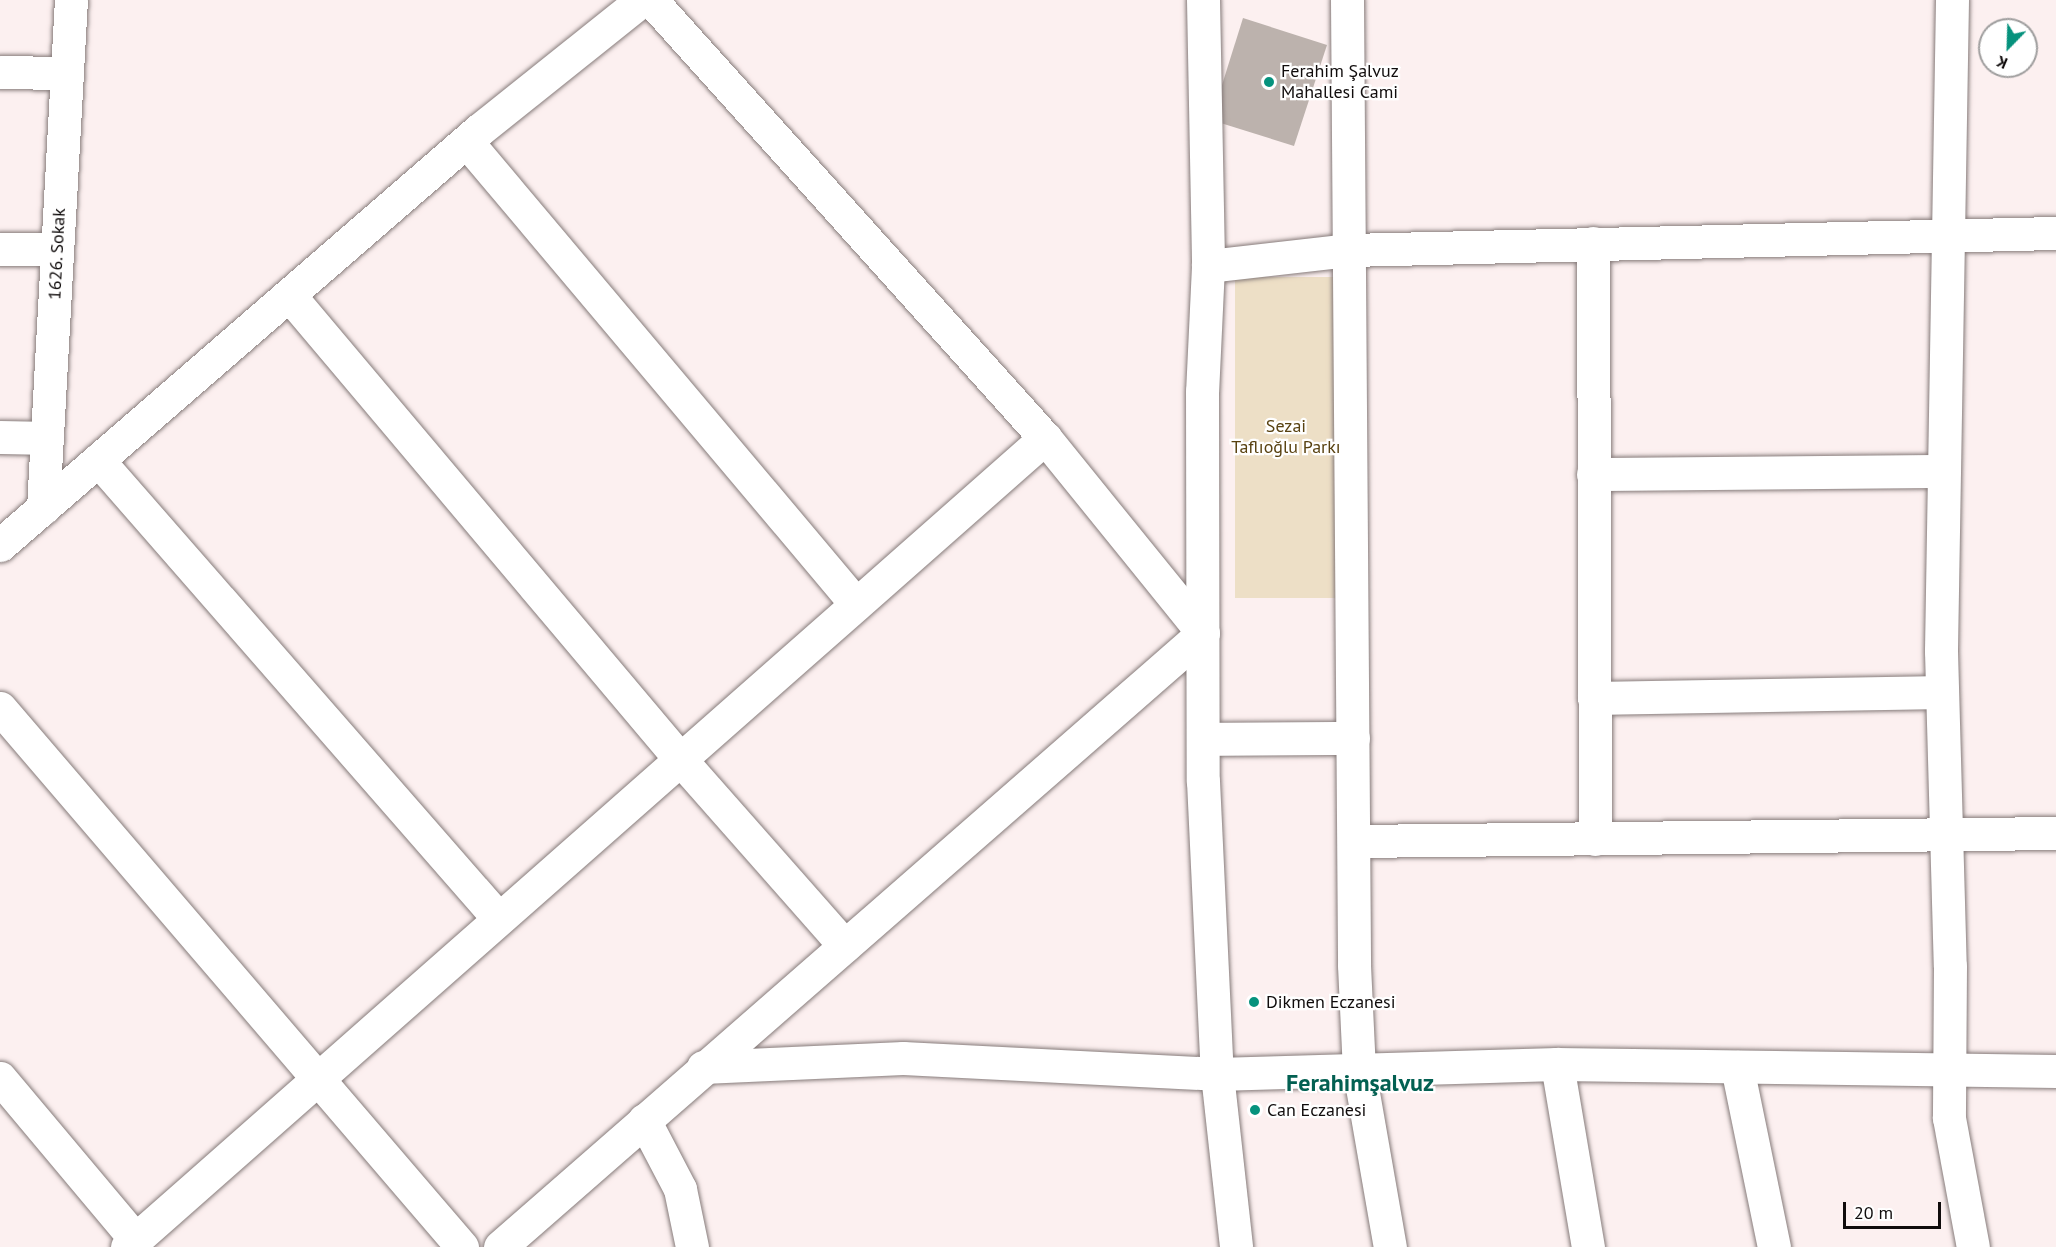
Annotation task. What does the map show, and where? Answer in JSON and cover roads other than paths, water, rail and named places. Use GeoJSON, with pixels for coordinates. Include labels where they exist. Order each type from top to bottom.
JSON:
{"type":"FeatureCollection","features":[{"type":"Feature","properties":{"kind":"street","name":"1626. Sokak"},"geometry":{"type":"LineString","coordinates":[[43,508],[71,0]]}},
{"type":"Feature","properties":{"kind":"street"},"geometry":{"type":"LineString","coordinates":[[0,545],[466,142],[642,0]]}},
{"type":"Feature","properties":{"kind":"street"},"geometry":{"type":"LineString","coordinates":[[651,0],[1045,438],[1203,633]]}},
{"type":"Feature","properties":{"kind":"street"},"geometry":{"type":"LineString","coordinates":[[1203,0],[1208,266],[1202,391],[1204,739],[1217,1074],[1236,1247]]}},
{"type":"Feature","properties":{"kind":"street"},"geometry":{"type":"LineString","coordinates":[[1347,0],[1354,841],[1359,1070],[1390,1247]]}},
{"type":"Feature","properties":{"kind":"street"},"geometry":{"type":"LineString","coordinates":[[1952,0],[1942,692],[1949,1118],[1973,1247]]}},
{"type":"Feature","properties":{"kind":"street"},"geometry":{"type":"LineString","coordinates":[[0,72],[67,73]]}},
{"type":"Feature","properties":{"kind":"street"},"geometry":{"type":"LineString","coordinates":[[466,142],[856,604]]}},
{"type":"Feature","properties":{"kind":"street"},"geometry":{"type":"LineString","coordinates":[[1208,266],[1349,250],[1948,233],[2056,233]]}},
{"type":"Feature","properties":{"kind":"street"},"geometry":{"type":"LineString","coordinates":[[1593,243],[1595,839]]}},
{"type":"Feature","properties":{"kind":"street"},"geometry":{"type":"LineString","coordinates":[[0,249],[57,249]]}},
{"type":"Feature","properties":{"kind":"street"},"geometry":{"type":"LineString","coordinates":[[289,295],[680,759],[845,946]]}},
{"type":"Feature","properties":{"kind":"street"},"geometry":{"type":"LineString","coordinates":[[0,438],[46,438]]}},
{"type":"Feature","properties":{"kind":"street"},"geometry":{"type":"LineString","coordinates":[[0,1078],[132,1243],[1045,438]]}},
{"type":"Feature","properties":{"kind":"street"},"geometry":{"type":"LineString","coordinates":[[98,460],[500,919]]}},
{"type":"Feature","properties":{"kind":"street"},"geometry":{"type":"LineString","coordinates":[[1593,474],[1944,471]]}},
{"type":"Feature","properties":{"kind":"street"},"geometry":{"type":"LineString","coordinates":[[500,1247],[703,1067],[1203,633]]}},
{"type":"Feature","properties":{"kind":"street"},"geometry":{"type":"LineString","coordinates":[[1594,698],[1942,692]]}},
{"type":"Feature","properties":{"kind":"street"},"geometry":{"type":"LineString","coordinates":[[0,708],[320,1077],[462,1247]]}},
{"type":"Feature","properties":{"kind":"street"},"geometry":{"type":"LineString","coordinates":[[1204,739],[1353,738]]}},
{"type":"Feature","properties":{"kind":"street"},"geometry":{"type":"LineString","coordinates":[[1354,841],[2056,833]]}},
{"type":"Feature","properties":{"kind":"street"},"geometry":{"type":"LineString","coordinates":[[703,1067],[903,1058],[1115,1071],[1217,1074],[1557,1064],[2056,1071]]}},
{"type":"Feature","properties":{"kind":"street"},"geometry":{"type":"LineString","coordinates":[[1557,1064],[1588,1247]]}},
{"type":"Feature","properties":{"kind":"street"},"geometry":{"type":"LineString","coordinates":[[1737,1067],[1774,1247]]}},
{"type":"Feature","properties":{"kind":"street"},"geometry":{"type":"LineString","coordinates":[[644,1120],[680,1189],[692,1247]]}},
{"type":"Feature","properties":{"kind":"place","name":"Ferahim Şalvuz Mahallesi Cami"},"geometry":{"type":"Point","coordinates":[1269,82]}},
{"type":"Feature","properties":{"kind":"place","name":"Dikmen Eczanesi"},"geometry":{"type":"Point","coordinates":[1254,1002]}},
{"type":"Feature","properties":{"kind":"place","name":"Can Eczanesi"},"geometry":{"type":"Point","coordinates":[1255,1110]}},
{"type":"Feature","properties":{"kind":"district","name":"Ferahimşalvuz"},"geometry":{"type":"Point","coordinates":[1360,1083]}},
{"type":"Feature","properties":{"kind":"park label","name":"Sezai Taflıoğlu Parkı"},"geometry":{"type":"Point","coordinates":[1286,437]}}]}
